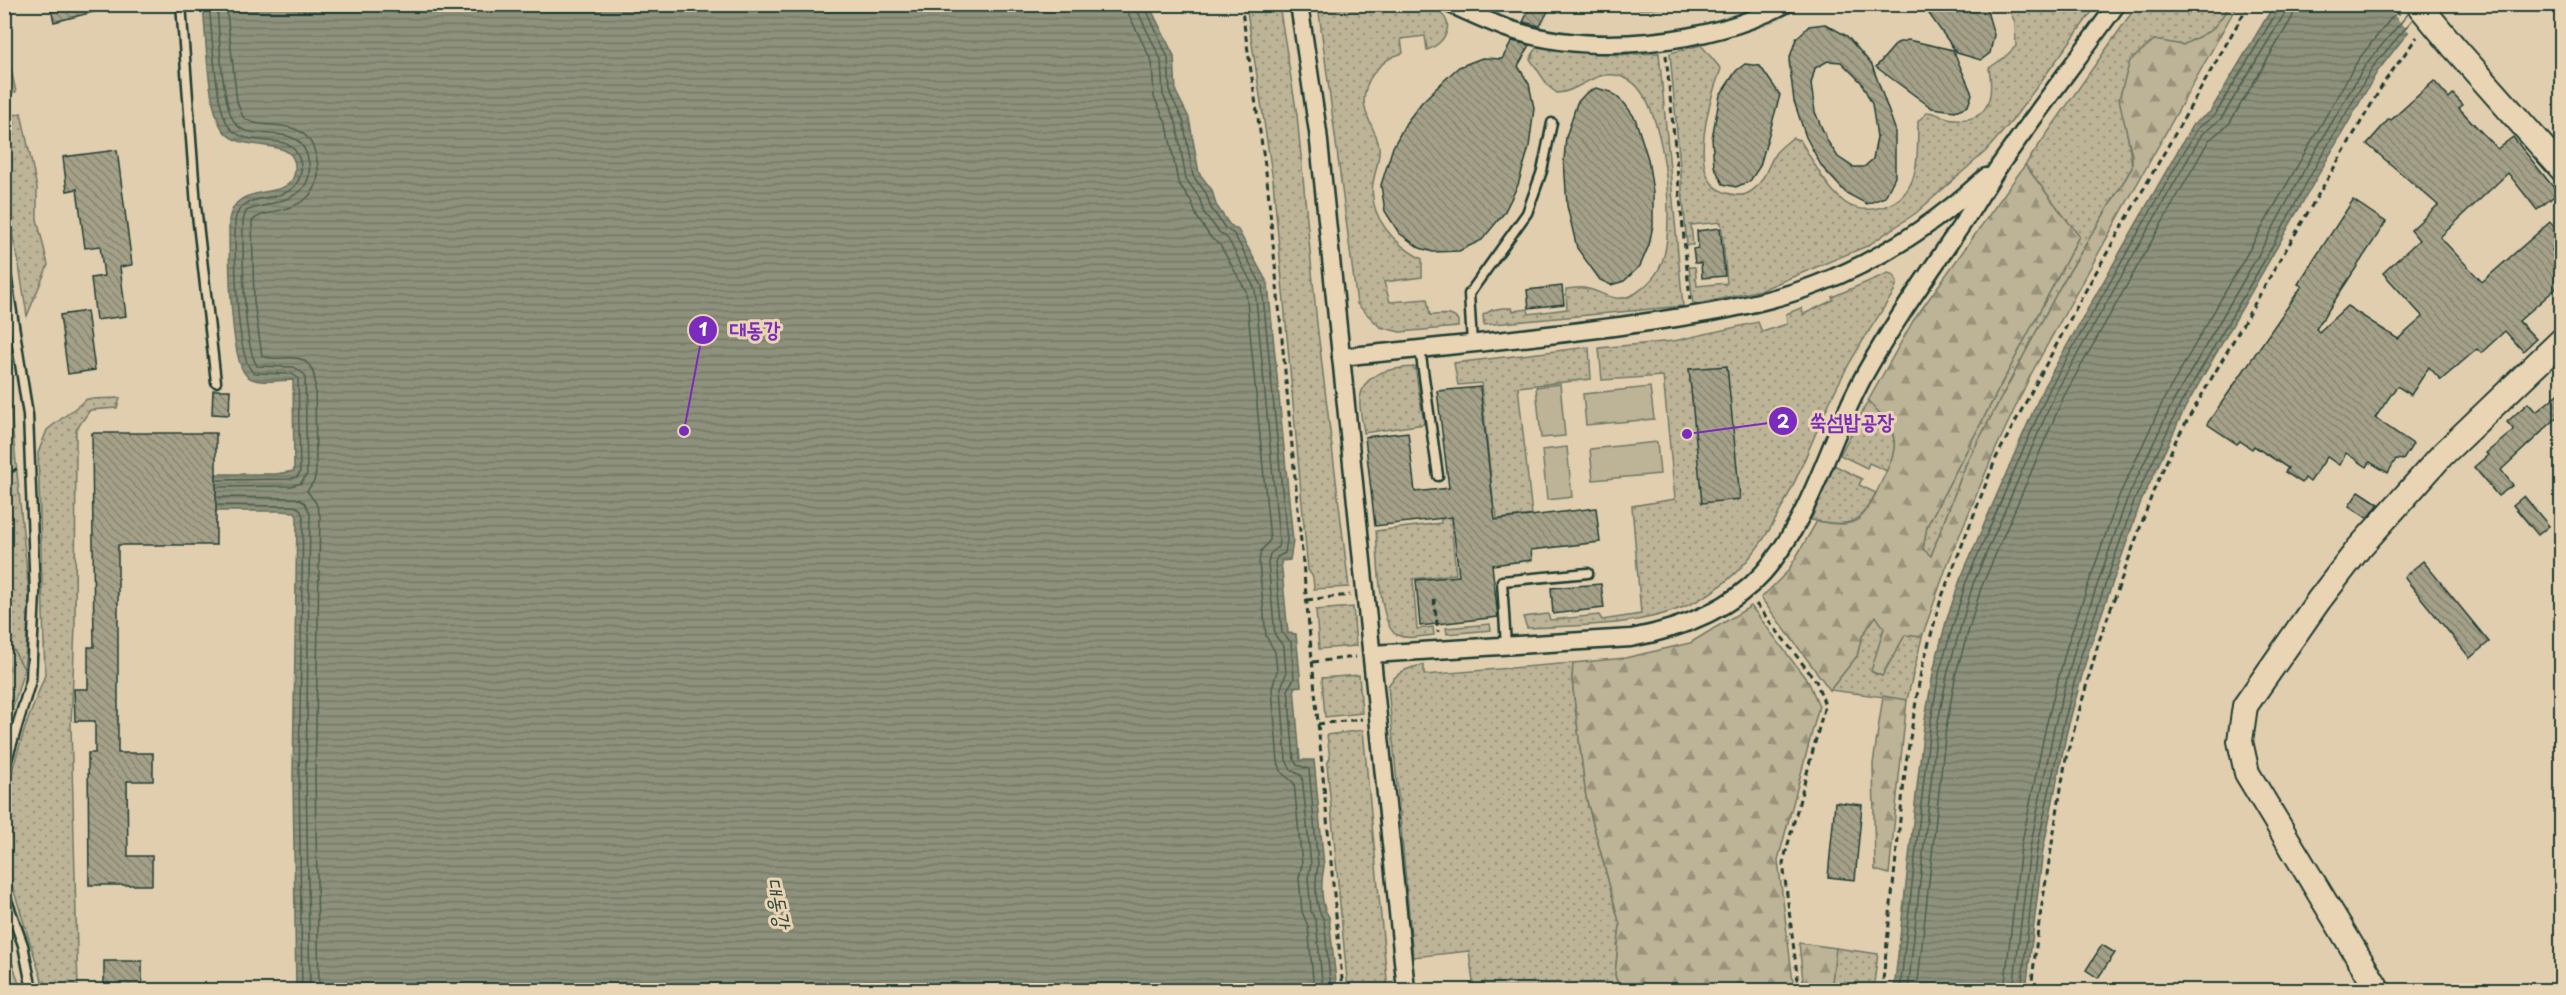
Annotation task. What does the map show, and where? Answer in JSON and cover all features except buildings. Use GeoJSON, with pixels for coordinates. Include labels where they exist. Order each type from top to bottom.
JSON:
{"type":"FeatureCollection","features":[{"type":"Feature","properties":{"kind":"street"},"geometry":{"type":"LineString","coordinates":[[1299,4],[1318,132],[1406,990]]}},
{"type":"Feature","properties":{"kind":"street"},"geometry":{"type":"LineString","coordinates":[[1450,4],[1511,30],[1608,44],[1664,40],[1733,27],[1786,4]]}},
{"type":"Feature","properties":{"kind":"street"},"geometry":{"type":"LineString","coordinates":[[1372,654],[1631,638],[1661,632],[1708,614],[1745,591],[1763,573],[1783,547],[1804,509],[1865,374],[1909,301],[2002,162],[2117,4]]}},
{"type":"Feature","properties":{"kind":"street"},"geometry":{"type":"LineString","coordinates":[[2418,4],[2562,170]]}},
{"type":"Feature","properties":{"kind":"street"},"geometry":{"type":"LineString","coordinates":[[1341,357],[1584,332],[1691,316],[1786,294],[1843,274],[1917,233],[1950,210],[2002,162]]}},
{"type":"Feature","properties":{"kind":"street"},"geometry":{"type":"LineString","coordinates":[[2378,990],[2247,773],[2240,741],[2245,706],[2358,548],[2442,455],[2562,340]]}},
{"type":"Feature","properties":{"kind":"lane"},"geometry":{"type":"LineString","coordinates":[[182,4],[196,206],[216,382]]}},
{"type":"Feature","properties":{"kind":"lane"},"geometry":{"type":"LineString","coordinates":[[1472,343],[1469,294],[1527,213],[1542,171],[1552,123]]}},
{"type":"Feature","properties":{"kind":"lane"},"geometry":{"type":"LineString","coordinates":[[4,261],[28,415],[35,592],[31,680],[4,770]]}},
{"type":"Feature","properties":{"kind":"lane"},"geometry":{"type":"LineString","coordinates":[[1420,349],[1438,476]]}},
{"type":"Feature","properties":{"kind":"lane"},"geometry":{"type":"LineString","coordinates":[[1506,646],[1502,581],[1588,573]]}},
{"type":"Feature","properties":{"kind":"lane"},"geometry":{"type":"LineString","coordinates":[[4,892],[23,945],[32,990]]}},
{"type":"Feature","properties":{"kind":"path"},"geometry":{"type":"LineString","coordinates":[[1241,4],[1267,179],[1343,990]]}},
{"type":"Feature","properties":{"kind":"path"},"geometry":{"type":"LineString","coordinates":[[1882,990],[1910,740],[1921,671],[1941,599],[1996,458],[2089,285],[2249,4]]}},
{"type":"Feature","properties":{"kind":"path"},"geometry":{"type":"LineString","coordinates":[[2555,4],[2562,12]]}},
{"type":"Feature","properties":{"kind":"path"},"geometry":{"type":"LineString","coordinates":[[2031,990],[2038,929],[2066,758],[2099,641],[2153,492],[2176,440],[2274,270],[2385,81],[2419,35]]}},
{"type":"Feature","properties":{"kind":"path"},"geometry":{"type":"LineString","coordinates":[[1664,40],[1691,316]]}},
{"type":"Feature","properties":{"kind":"path"},"geometry":{"type":"LineString","coordinates":[[1745,591],[1816,681],[1825,705],[1783,863],[1799,990]]}},
{"type":"Feature","properties":{"kind":"path"},"geometry":{"type":"LineString","coordinates":[[1307,600],[1349,595]]}},
{"type":"Feature","properties":{"kind":"path"},"geometry":{"type":"LineString","coordinates":[[1434,600],[1439,640]]}},
{"type":"Feature","properties":{"kind":"path"},"geometry":{"type":"LineString","coordinates":[[1313,662],[1354,657]]}},
{"type":"Feature","properties":{"kind":"path"},"geometry":{"type":"LineString","coordinates":[[1318,724],[1360,719]]}},
{"type":"Feature","properties":{"kind":"green space"},"geometry":{"type":"Polygon","coordinates":[[[1692,4],[1632,9],[1571,5],[1692,4]]]}},
{"type":"Feature","properties":{"kind":"green space"},"geometry":{"type":"Polygon","coordinates":[[[1246,5],[1279,5],[1297,115],[1317,324],[1349,587],[1314,589],[1313,577],[1308,570],[1273,180],[1246,5]]]}},
{"type":"Feature","properties":{"kind":"green space"},"geometry":{"type":"Polygon","coordinates":[[[1318,5],[1426,5],[1438,11],[1447,23],[1443,39],[1427,50],[1425,36],[1401,39],[1403,53],[1387,61],[1374,73],[1364,99],[1366,113],[1379,147],[1373,183],[1375,207],[1379,218],[1393,238],[1422,259],[1422,277],[1384,282],[1390,302],[1427,299],[1430,315],[1452,316],[1458,320],[1458,327],[1400,332],[1380,327],[1357,304],[1318,5]]]}},
{"type":"Feature","properties":{"kind":"green space"},"geometry":{"type":"Polygon","coordinates":[[[2006,5],[2097,5],[2011,122],[1986,151],[1916,213],[1867,246],[1761,290],[1693,305],[1689,267],[1695,267],[1697,286],[1727,283],[1721,222],[1691,225],[1693,245],[1687,245],[1670,53],[1701,45],[1721,69],[1707,115],[1704,135],[1703,153],[1706,170],[1712,183],[1724,192],[1735,195],[1743,195],[1752,191],[1761,182],[1777,152],[1792,138],[1800,140],[1824,180],[1836,195],[1855,208],[1873,209],[1892,203],[1903,196],[1910,186],[1917,162],[1918,121],[1928,112],[1952,119],[1966,119],[1975,117],[1987,106],[1991,88],[1989,68],[2016,46],[2015,22],[2006,5]]]}},
{"type":"Feature","properties":{"kind":"green space"},"geometry":{"type":"Polygon","coordinates":[[[2137,5],[2231,5],[2212,30],[2183,45],[2154,40],[2127,130],[2132,168],[2060,287],[1966,464],[1931,556],[1923,549],[1927,526],[2079,236],[2025,165],[2137,5]]]}},
{"type":"Feature","properties":{"kind":"green space"},"geometry":{"type":"Polygon","coordinates":[[[2231,5],[2237,5],[2031,374],[1993,455],[1946,568],[1922,637],[1905,635],[1882,676],[1871,671],[1884,628],[1876,616],[1862,636],[1857,656],[1830,690],[1761,598],[1788,571],[1817,521],[1837,524],[1853,522],[1864,514],[1872,502],[1890,463],[1894,443],[1893,433],[1888,424],[1868,401],[1913,321],[2025,165],[2079,236],[1927,526],[1923,549],[1931,556],[1966,464],[2060,287],[2132,168],[2132,155],[2119,99],[2130,61],[2154,40],[2183,45],[2212,30],[2231,5]]]}},
{"type":"Feature","properties":{"kind":"green space"},"geometry":{"type":"Polygon","coordinates":[[[4,37],[16,92],[5,95],[4,95],[4,37]]]}},
{"type":"Feature","properties":{"kind":"green space"},"geometry":{"type":"Polygon","coordinates":[[[1537,47],[1618,55],[1659,53],[1683,306],[1484,325],[1483,315],[1502,308],[1512,308],[1513,311],[1528,309],[1529,314],[1567,309],[1566,289],[1584,288],[1615,298],[1628,297],[1640,290],[1655,275],[1662,262],[1666,245],[1668,221],[1665,165],[1652,112],[1642,92],[1629,80],[1608,75],[1599,76],[1557,93],[1549,87],[1530,59],[1537,47]]]}},
{"type":"Feature","properties":{"kind":"green space"},"geometry":{"type":"Polygon","coordinates":[[[21,113],[37,188],[37,219],[48,265],[27,316],[18,259],[5,206],[5,118],[21,113]]]}},
{"type":"Feature","properties":{"kind":"green space"},"geometry":{"type":"Polygon","coordinates":[[[1888,273],[1894,275],[1897,282],[1894,292],[1842,377],[1782,508],[1764,539],[1742,566],[1716,589],[1684,607],[1665,614],[1627,622],[1527,628],[1523,617],[1548,614],[1550,620],[1599,615],[1602,620],[1641,614],[1632,506],[1675,499],[1663,376],[1602,380],[1599,348],[1674,341],[1758,322],[1762,332],[1787,324],[1786,314],[1801,308],[1804,314],[1833,300],[1832,297],[1888,273]]]}},
{"type":"Feature","properties":{"kind":"green space"},"geometry":{"type":"Polygon","coordinates":[[[4,343],[30,602],[24,669],[10,644],[5,613],[4,343]]]}},
{"type":"Feature","properties":{"kind":"green space"},"geometry":{"type":"Polygon","coordinates":[[[1589,347],[1591,379],[1518,387],[1532,515],[1497,519],[1496,509],[1450,513],[1456,574],[1413,579],[1417,629],[1433,627],[1434,635],[1410,637],[1397,635],[1386,618],[1376,531],[1441,523],[1440,507],[1493,500],[1481,383],[1458,385],[1454,363],[1589,347]]]}},
{"type":"Feature","properties":{"kind":"green space"},"geometry":{"type":"Polygon","coordinates":[[[1415,367],[1424,424],[1364,433],[1360,400],[1362,390],[1367,383],[1373,377],[1388,370],[1415,367]]]}},
{"type":"Feature","properties":{"kind":"green space"},"geometry":{"type":"Polygon","coordinates":[[[1560,384],[1565,436],[1541,438],[1536,387],[1560,384]]]}},
{"type":"Feature","properties":{"kind":"green space"},"geometry":{"type":"Polygon","coordinates":[[[1650,387],[1654,419],[1586,425],[1583,394],[1650,387]]]}},
{"type":"Feature","properties":{"kind":"green space"},"geometry":{"type":"Polygon","coordinates":[[[120,398],[117,408],[90,410],[76,430],[75,626],[71,726],[78,990],[45,990],[7,869],[11,774],[45,675],[38,453],[47,430],[87,399],[120,398]]]}},
{"type":"Feature","properties":{"kind":"green space"},"geometry":{"type":"Polygon","coordinates":[[[1868,401],[1883,417],[1892,433],[1894,451],[1887,471],[1869,463],[1867,468],[1840,455],[1868,401]]]}},
{"type":"Feature","properties":{"kind":"green space"},"geometry":{"type":"Polygon","coordinates":[[[1657,442],[1660,474],[1593,480],[1590,449],[1657,442]]]}},
{"type":"Feature","properties":{"kind":"green space"},"geometry":{"type":"Polygon","coordinates":[[[1567,447],[1572,497],[1547,500],[1542,450],[1567,447]]]}},
{"type":"Feature","properties":{"kind":"green space"},"geometry":{"type":"Polygon","coordinates":[[[1834,465],[1862,479],[1859,485],[1876,493],[1863,513],[1850,522],[1834,523],[1811,520],[1834,465]]]}},
{"type":"Feature","properties":{"kind":"green space"},"geometry":{"type":"Polygon","coordinates":[[[1751,606],[1809,683],[1819,706],[1778,860],[1794,990],[1620,990],[1615,975],[1620,925],[1586,797],[1572,680],[1573,663],[1625,658],[1690,643],[1751,606]]]}},
{"type":"Feature","properties":{"kind":"green space"},"geometry":{"type":"Polygon","coordinates":[[[1353,607],[1356,646],[1319,649],[1316,610],[1353,607]]]}},
{"type":"Feature","properties":{"kind":"green space"},"geometry":{"type":"Polygon","coordinates":[[[4,613],[10,644],[24,669],[5,736],[4,613]]]}},
{"type":"Feature","properties":{"kind":"green space"},"geometry":{"type":"Polygon","coordinates":[[[1876,615],[1884,628],[1872,672],[1882,676],[1905,635],[1922,637],[1907,700],[1830,690],[1857,656],[1862,636],[1876,615]]]}},
{"type":"Feature","properties":{"kind":"green space"},"geometry":{"type":"Polygon","coordinates":[[[1490,624],[1491,630],[1447,634],[1446,628],[1490,624]]]}},
{"type":"Feature","properties":{"kind":"green space"},"geometry":{"type":"Polygon","coordinates":[[[1573,663],[1572,680],[1586,797],[1620,925],[1615,975],[1620,990],[1474,990],[1469,951],[1413,957],[1388,686],[1403,671],[1424,665],[1424,675],[1573,663]]]}},
{"type":"Feature","properties":{"kind":"green space"},"geometry":{"type":"Polygon","coordinates":[[[1359,675],[1362,713],[1325,717],[1322,678],[1359,675]]]}},
{"type":"Feature","properties":{"kind":"green space"},"geometry":{"type":"Polygon","coordinates":[[[1883,696],[1907,700],[1889,874],[1875,870],[1873,764],[1883,696]]]}},
{"type":"Feature","properties":{"kind":"green space"},"geometry":{"type":"Polygon","coordinates":[[[1363,730],[1388,990],[1348,990],[1327,764],[1330,758],[1327,735],[1363,730]]]}},
{"type":"Feature","properties":{"kind":"green space"},"geometry":{"type":"Polygon","coordinates":[[[5,940],[21,990],[5,990],[5,940]]]}},
{"type":"Feature","properties":{"kind":"green space"},"geometry":{"type":"Polygon","coordinates":[[[1799,943],[1836,948],[1832,982],[1838,990],[1804,990],[1799,943]]]}},
{"type":"Feature","properties":{"kind":"green space"},"geometry":{"type":"Polygon","coordinates":[[[1836,948],[1878,954],[1873,990],[1838,990],[1832,982],[1836,948]]]}},
{"type":"Feature","properties":{"kind":"water"},"geometry":{"type":"Polygon","coordinates":[[[203,5],[1149,5],[1174,56],[1176,92],[1189,118],[1199,173],[1212,190],[1216,205],[1229,224],[1238,230],[1268,284],[1293,541],[1290,560],[1281,561],[1288,633],[1296,634],[1301,686],[1294,687],[1300,760],[1314,760],[1324,866],[1323,899],[1329,917],[1337,990],[296,990],[293,777],[297,517],[295,512],[280,511],[170,511],[170,474],[276,474],[294,471],[293,380],[251,379],[241,366],[233,327],[229,220],[234,207],[242,199],[284,187],[291,181],[295,171],[294,159],[288,152],[279,148],[242,142],[231,138],[223,130],[210,88],[203,5]]]}},
{"type":"Feature","properties":{"kind":"water"},"geometry":{"type":"Polygon","coordinates":[[[2274,5],[2438,5],[2409,31],[2377,72],[2185,408],[2140,504],[2088,653],[2067,731],[2043,850],[2026,990],[1894,990],[1924,725],[1934,668],[1960,580],[2044,386],[2193,124],[2210,112],[2274,5]]]}},
{"type":"Feature","properties":{"kind":"pier"},"geometry":{"type":"Polygon","coordinates":[[[2441,4],[2411,34],[2385,5],[2441,4]]]}},
{"type":"Feature","properties":{"kind":"place","name":"대동강"},"geometry":{"type":"Point","coordinates":[684,431]}},
{"type":"Feature","properties":{"kind":"place","name":"쑥섬밥공장"},"geometry":{"type":"Point","coordinates":[1687,434]}}]}
